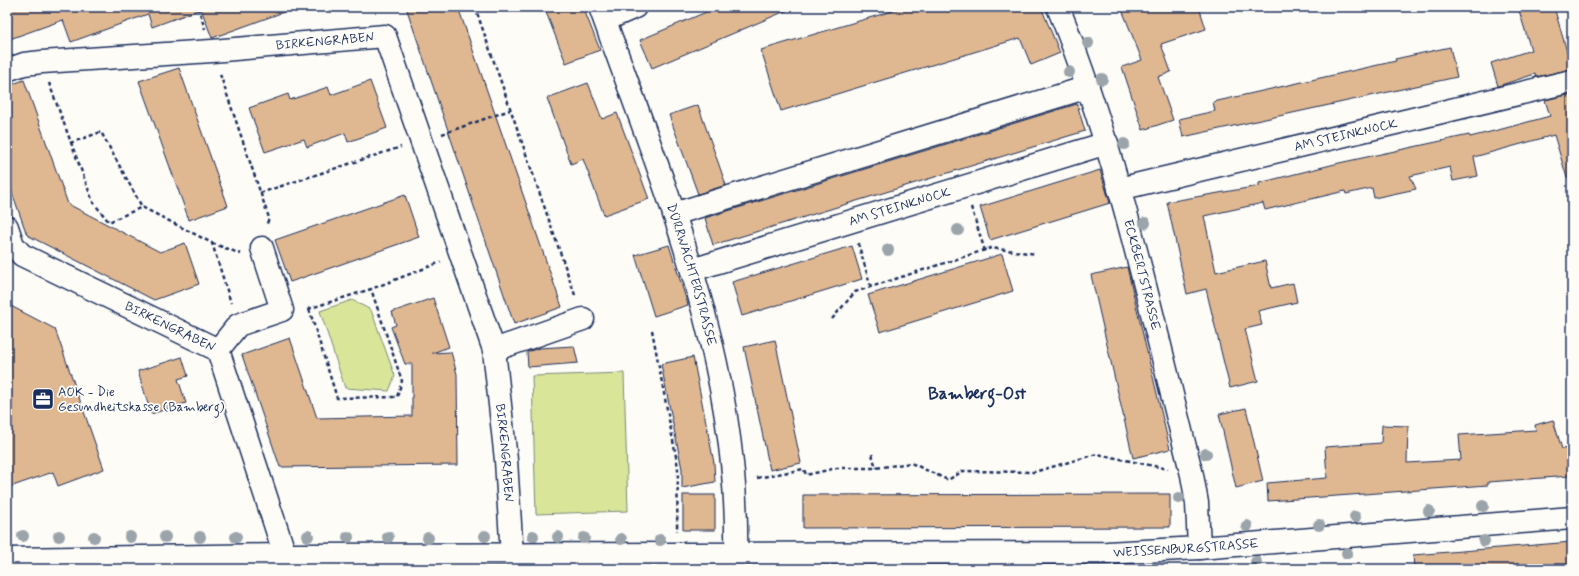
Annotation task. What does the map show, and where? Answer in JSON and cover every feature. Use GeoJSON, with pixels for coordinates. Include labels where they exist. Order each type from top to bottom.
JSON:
{"type":"FeatureCollection","features":[{"type":"Feature","properties":{"kind":"street"},"geometry":{"type":"LineString","coordinates":[[603,13],[635,7]]}},
{"type":"Feature","properties":{"kind":"street","name":"ECKBERTSTRASSE"},"geometry":{"type":"LineString","coordinates":[[1058,7],[1088,87],[1119,189],[1192,475],[1197,503],[1199,548]]}},
{"type":"Feature","properties":{"kind":"street","name":"DÜRRWÄCHTERSTRASSE"},"geometry":{"type":"LineString","coordinates":[[603,13],[674,214],[692,270],[710,339],[726,411],[734,482],[736,554]]}},
{"type":"Feature","properties":{"kind":"street","name":"BIRKENGRABEN"},"geometry":{"type":"LineString","coordinates":[[7,70],[24,64],[42,62],[212,52],[385,36],[494,350],[506,456],[501,560]]}},
{"type":"Feature","properties":{"kind":"street","name":"AM STEINKNOCK"},"geometry":{"type":"LineString","coordinates":[[1119,189],[1572,81]]}},
{"type":"Feature","properties":{"kind":"street"},"geometry":{"type":"LineString","coordinates":[[674,214],[1088,87]]}},
{"type":"Feature","properties":{"kind":"street","name":"AM STEINKNOCK"},"geometry":{"type":"LineString","coordinates":[[692,270],[1106,143]]}},
{"type":"Feature","properties":{"kind":"street","name":"BIRKENGRABEN"},"geometry":{"type":"LineString","coordinates":[[7,227],[13,244],[22,255],[218,350],[285,555]]}},
{"type":"Feature","properties":{"kind":"street"},"geometry":{"type":"LineString","coordinates":[[218,350],[238,325],[282,310],[262,248]]}},
{"type":"Feature","properties":{"kind":"street"},"geometry":{"type":"LineString","coordinates":[[494,350],[583,319]]}},
{"type":"Feature","properties":{"kind":"street","name":"WEISSENBURGSTRASSE"},"geometry":{"type":"LineString","coordinates":[[7,558],[285,555],[501,560],[677,554],[736,554],[976,561],[1199,548],[1572,518]]}},
{"type":"Feature","properties":{"kind":"path"},"geometry":{"type":"LineString","coordinates":[[198,7],[260,193],[511,110]]}},
{"type":"Feature","properties":{"kind":"path"},"geometry":{"type":"LineString","coordinates":[[475,7],[583,319]]}},
{"type":"Feature","properties":{"kind":"path"},"geometry":{"type":"LineString","coordinates":[[42,62],[93,202],[109,222],[142,207]]}},
{"type":"Feature","properties":{"kind":"path"},"geometry":{"type":"LineString","coordinates":[[70,142],[101,132],[142,207],[212,243],[238,325]]}},
{"type":"Feature","properties":{"kind":"path"},"geometry":{"type":"LineString","coordinates":[[965,187],[985,251]]}},
{"type":"Feature","properties":{"kind":"path"},"geometry":{"type":"LineString","coordinates":[[851,222],[871,287]]}},
{"type":"Feature","properties":{"kind":"path"},"geometry":{"type":"LineString","coordinates":[[832,319],[855,292],[991,248],[1036,254]]}},
{"type":"Feature","properties":{"kind":"path"},"geometry":{"type":"LineString","coordinates":[[282,310],[309,309],[371,289],[461,254]]}},
{"type":"Feature","properties":{"kind":"path"},"geometry":{"type":"LineString","coordinates":[[309,309],[337,398],[397,397],[402,381],[371,289]]}},
{"type":"Feature","properties":{"kind":"path"},"geometry":{"type":"LineString","coordinates":[[652,330],[678,467],[677,554]]}},
{"type":"Feature","properties":{"kind":"path"},"geometry":{"type":"LineString","coordinates":[[872,454],[876,468]]}},
{"type":"Feature","properties":{"kind":"path"},"geometry":{"type":"LineString","coordinates":[[734,482],[804,469],[806,475],[837,468],[876,468],[910,463],[948,480],[963,471],[1034,472],[1097,454],[1192,475]]}},
{"type":"Feature","properties":{"kind":"green space"},"geometry":{"type":"Polygon","coordinates":[[[352,300],[371,310],[395,376],[389,391],[345,388],[320,311],[352,300]]]}},
{"type":"Feature","properties":{"kind":"green space"},"geometry":{"type":"Polygon","coordinates":[[[624,373],[628,511],[536,514],[532,376],[624,373]]]}},
{"type":"Feature","properties":{"kind":"building"},"geometry":{"type":"Polygon","coordinates":[[[7,7],[292,7],[292,9],[212,38],[201,9],[152,27],[148,14],[71,42],[63,20],[7,40],[7,7]]]}},
{"type":"Feature","properties":{"kind":"building"},"geometry":{"type":"Polygon","coordinates":[[[406,7],[458,7],[562,307],[514,324],[406,7]]]}},
{"type":"Feature","properties":{"kind":"building"},"geometry":{"type":"Polygon","coordinates":[[[544,7],[583,7],[600,50],[566,63],[544,7]]]}},
{"type":"Feature","properties":{"kind":"building"},"geometry":{"type":"Polygon","coordinates":[[[718,7],[795,7],[652,68],[640,40],[718,7]]]}},
{"type":"Feature","properties":{"kind":"building"},"geometry":{"type":"Polygon","coordinates":[[[906,7],[1041,7],[1060,53],[1031,65],[1020,38],[781,111],[761,50],[906,7]]]}},
{"type":"Feature","properties":{"kind":"building"},"geometry":{"type":"Polygon","coordinates":[[[1121,7],[1199,7],[1206,29],[1161,44],[1171,72],[1158,77],[1173,120],[1143,130],[1122,67],[1142,60],[1121,7]]]}},
{"type":"Feature","properties":{"kind":"building"},"geometry":{"type":"Polygon","coordinates":[[[1518,7],[1554,7],[1572,69],[1536,77],[1535,74],[1498,86],[1491,63],[1531,50],[1518,7]]]}},
{"type":"Feature","properties":{"kind":"building"},"geometry":{"type":"Polygon","coordinates":[[[1450,47],[1457,77],[1183,137],[1179,119],[1215,111],[1213,102],[1396,61],[1395,59],[1450,47]]]}},
{"type":"Feature","properties":{"kind":"building"},"geometry":{"type":"Polygon","coordinates":[[[179,68],[228,206],[189,220],[139,81],[179,68]]]}},
{"type":"Feature","properties":{"kind":"building"},"geometry":{"type":"Polygon","coordinates":[[[24,80],[68,204],[160,252],[185,243],[199,284],[154,300],[27,235],[7,178],[7,86],[24,80]]]}},
{"type":"Feature","properties":{"kind":"building"},"geometry":{"type":"Polygon","coordinates":[[[370,81],[387,128],[348,142],[345,133],[307,147],[304,139],[265,152],[249,108],[288,94],[290,100],[328,87],[331,95],[370,81]]]}},
{"type":"Feature","properties":{"kind":"building"},"geometry":{"type":"Polygon","coordinates":[[[588,83],[602,119],[617,113],[649,199],[604,215],[583,159],[571,164],[547,98],[588,83]]]}},
{"type":"Feature","properties":{"kind":"building"},"geometry":{"type":"Polygon","coordinates":[[[1572,94],[1572,177],[1567,178],[1554,135],[1474,157],[1478,176],[1453,181],[1450,167],[1410,176],[1416,189],[1374,198],[1372,188],[1346,194],[1345,191],[1265,210],[1263,203],[1204,216],[1216,272],[1265,261],[1271,288],[1293,283],[1297,302],[1258,311],[1262,325],[1245,329],[1258,381],[1230,388],[1206,289],[1187,294],[1167,202],[1259,186],[1259,183],[1339,163],[1469,135],[1470,137],[1502,129],[1550,116],[1545,100],[1572,94]]]}},
{"type":"Feature","properties":{"kind":"building"},"geometry":{"type":"Polygon","coordinates":[[[1077,104],[1085,131],[713,245],[705,218],[1077,104]]]}},
{"type":"Feature","properties":{"kind":"building"},"geometry":{"type":"Polygon","coordinates":[[[698,105],[726,185],[698,194],[669,115],[698,105]]]}},
{"type":"Feature","properties":{"kind":"building"},"geometry":{"type":"Polygon","coordinates":[[[1100,170],[1110,203],[990,240],[980,207],[1100,170]]]}},
{"type":"Feature","properties":{"kind":"building"},"geometry":{"type":"Polygon","coordinates":[[[405,195],[419,237],[290,282],[275,240],[405,195]]]}},
{"type":"Feature","properties":{"kind":"building"},"geometry":{"type":"Polygon","coordinates":[[[669,245],[688,305],[654,316],[635,255],[669,245]]]}},
{"type":"Feature","properties":{"kind":"building"},"geometry":{"type":"Polygon","coordinates":[[[852,246],[862,279],[742,316],[732,282],[852,246]]]}},
{"type":"Feature","properties":{"kind":"building"},"geometry":{"type":"Polygon","coordinates":[[[1002,254],[1013,291],[880,332],[868,295],[1002,254]]]}},
{"type":"Feature","properties":{"kind":"building"},"geometry":{"type":"Polygon","coordinates":[[[1127,267],[1170,449],[1133,458],[1091,275],[1127,267]]]}},
{"type":"Feature","properties":{"kind":"building"},"geometry":{"type":"Polygon","coordinates":[[[433,298],[449,347],[432,353],[451,352],[457,374],[458,465],[280,467],[242,355],[290,338],[317,418],[412,416],[412,364],[405,364],[391,327],[396,325],[392,312],[433,298]]]}},
{"type":"Feature","properties":{"kind":"building","name":"AOK - Die Gesundheitskasse (Bamberg)"},"geometry":{"type":"Polygon","coordinates":[[[7,304],[55,329],[104,469],[58,486],[53,472],[7,488],[7,304]]]}},
{"type":"Feature","properties":{"kind":"building"},"geometry":{"type":"Polygon","coordinates":[[[775,340],[801,463],[770,470],[744,347],[775,340]]]}},
{"type":"Feature","properties":{"kind":"building"},"geometry":{"type":"Polygon","coordinates":[[[574,346],[578,363],[528,367],[527,352],[539,348],[574,346]]]}},
{"type":"Feature","properties":{"kind":"building"},"geometry":{"type":"Polygon","coordinates":[[[182,357],[188,376],[178,379],[186,403],[151,414],[138,371],[182,357]]]}},
{"type":"Feature","properties":{"kind":"building"},"geometry":{"type":"Polygon","coordinates":[[[693,357],[714,463],[715,482],[682,488],[682,469],[661,364],[693,357]]]}},
{"type":"Feature","properties":{"kind":"building"},"geometry":{"type":"Polygon","coordinates":[[[1246,408],[1263,481],[1236,488],[1219,414],[1246,408]]]}},
{"type":"Feature","properties":{"kind":"building"},"geometry":{"type":"Polygon","coordinates":[[[1553,420],[1562,449],[1569,448],[1570,476],[1488,482],[1488,485],[1268,501],[1267,483],[1327,478],[1325,447],[1381,443],[1382,425],[1408,426],[1407,463],[1461,460],[1459,435],[1536,430],[1535,425],[1553,420]]]}},
{"type":"Feature","properties":{"kind":"building"},"geometry":{"type":"Polygon","coordinates":[[[1170,494],[1170,527],[803,528],[803,495],[1170,494]]]}},
{"type":"Feature","properties":{"kind":"building"},"geometry":{"type":"Polygon","coordinates":[[[683,495],[715,495],[715,530],[683,530],[683,495]]]}},
{"type":"Feature","properties":{"kind":"building"},"geometry":{"type":"Polygon","coordinates":[[[1572,542],[1572,569],[1414,569],[1413,555],[1572,542]]]}},
{"type":"Feature","properties":{"kind":"place","name":"AOK - Die Gesundheitskasse (Bamberg)"},"geometry":{"type":"Point","coordinates":[43,399]}},
{"type":"Feature","properties":{"kind":"district","name":"Bamberg-Ost"},"geometry":{"type":"Point","coordinates":[977,394]}}]}
